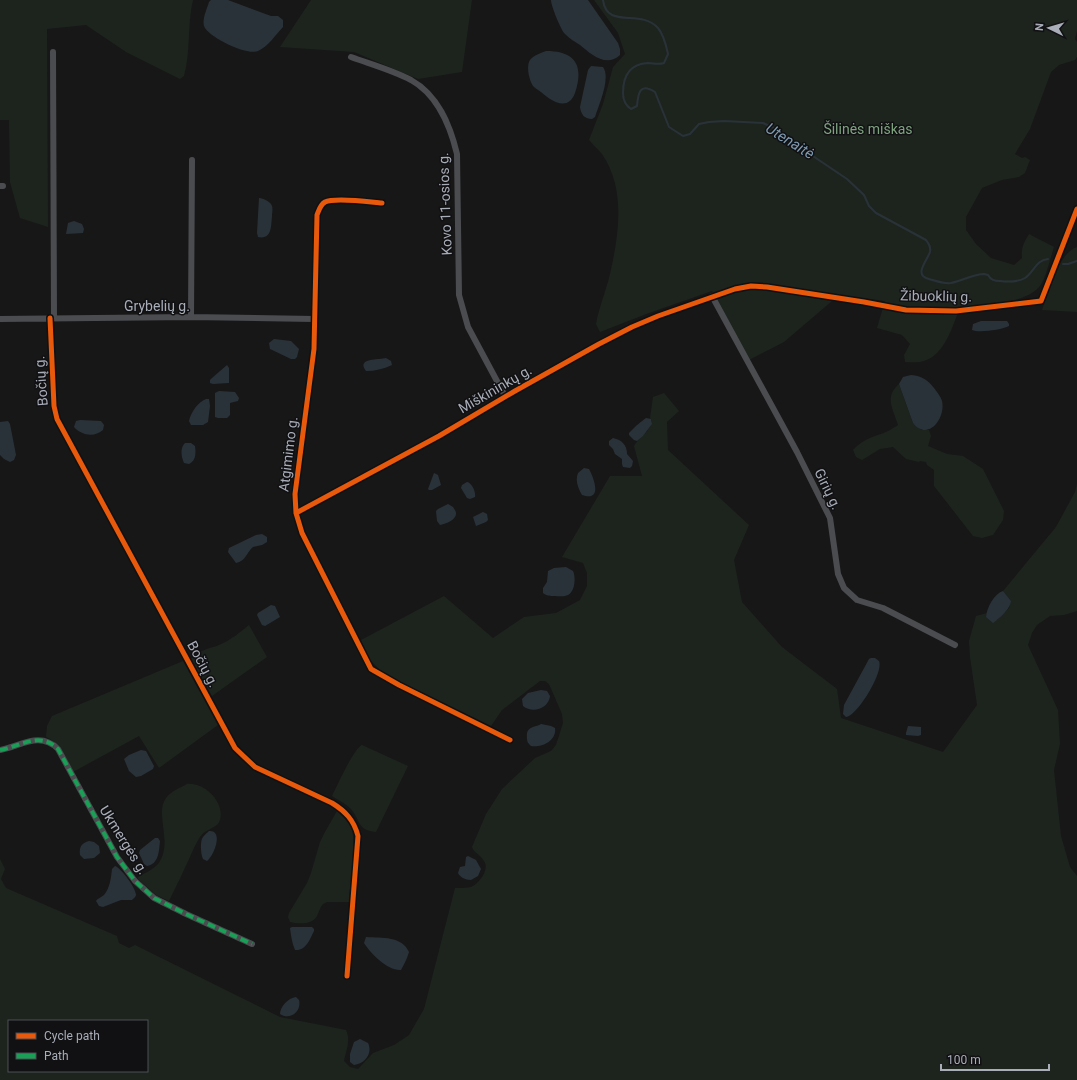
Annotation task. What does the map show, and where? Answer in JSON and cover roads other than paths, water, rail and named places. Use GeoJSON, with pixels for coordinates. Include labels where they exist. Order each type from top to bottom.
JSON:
{"type":"FeatureCollection","features":[{"type":"Feature","properties":{"kind":"street","name":"Bočių g."},"geometry":{"type":"LineString","coordinates":[[52,52],[52,318],[54,406],[57,419],[235,748],[255,767],[341,809],[348,815],[356,828],[358,836],[347,976]]}},
{"type":"Feature","properties":{"kind":"street","name":"Kovo 11-osios g."},"geometry":{"type":"LineString","coordinates":[[351,57],[412,81],[436,101],[445,118],[453,138],[457,154],[459,295],[468,327],[505,396]]}},
{"type":"Feature","properties":{"kind":"street"},"geometry":{"type":"LineString","coordinates":[[191,317],[192,160]]}},
{"type":"Feature","properties":{"kind":"street","name":"Atgimimo g."},"geometry":{"type":"LineString","coordinates":[[382,203],[333,200],[324,203],[319,208],[317,215],[314,349],[295,494],[296,513],[302,533],[371,669],[399,685],[510,740]]}},
{"type":"Feature","properties":{"kind":"street","name":"Žibuoklių g."},"geometry":{"type":"LineString","coordinates":[[712,296],[745,287],[762,286],[906,310],[956,311],[1041,301],[1077,209]]}},
{"type":"Feature","properties":{"kind":"street","name":"Miškininkų g."},"geometry":{"type":"LineString","coordinates":[[296,513],[439,436],[505,396],[599,344],[632,327],[712,296]]}},
{"type":"Feature","properties":{"kind":"street","name":"Girių g."},"geometry":{"type":"LineString","coordinates":[[712,296],[797,452],[830,518],[838,574],[844,588],[857,600],[883,608],[954,645]]}},
{"type":"Feature","properties":{"kind":"street","name":"Grybelių g."},"geometry":{"type":"LineString","coordinates":[[0,319],[191,317],[314,319]]}},
{"type":"Feature","properties":{"kind":"street","name":"Ukmergės g."},"geometry":{"type":"LineString","coordinates":[[0,750],[31,741],[40,740],[52,744],[58,749],[117,857],[135,882],[154,898],[252,944]]}},
{"type":"Feature","properties":{"kind":"waterway","name":"Utenaitė"},"geometry":{"type":"LineString","coordinates":[[603,0],[606,9],[617,17],[642,19],[651,22],[660,31],[668,54],[664,63],[648,63],[636,66],[632,68],[626,76],[623,87],[623,98],[631,109],[637,106],[639,93],[641,90],[646,88],[655,92],[669,127],[683,136],[690,134],[699,124],[709,122],[724,121],[763,123],[776,129],[798,146],[847,179],[864,195],[869,206],[876,213],[926,240],[930,246],[930,252],[921,271],[924,277],[929,279],[943,283],[951,283],[984,274],[988,275],[994,280],[1006,282],[1016,281],[1028,276],[1038,264],[1048,259]]}},
{"type":"Feature","properties":{"kind":"waterway","name":"Utenaitė"},"geometry":{"type":"LineString","coordinates":[[1063,264],[1077,261]]}},
{"type":"Feature","properties":{"kind":"park label","name":"Šilinės miškas"},"geometry":{"type":"Point","coordinates":[868,129]}}]}
